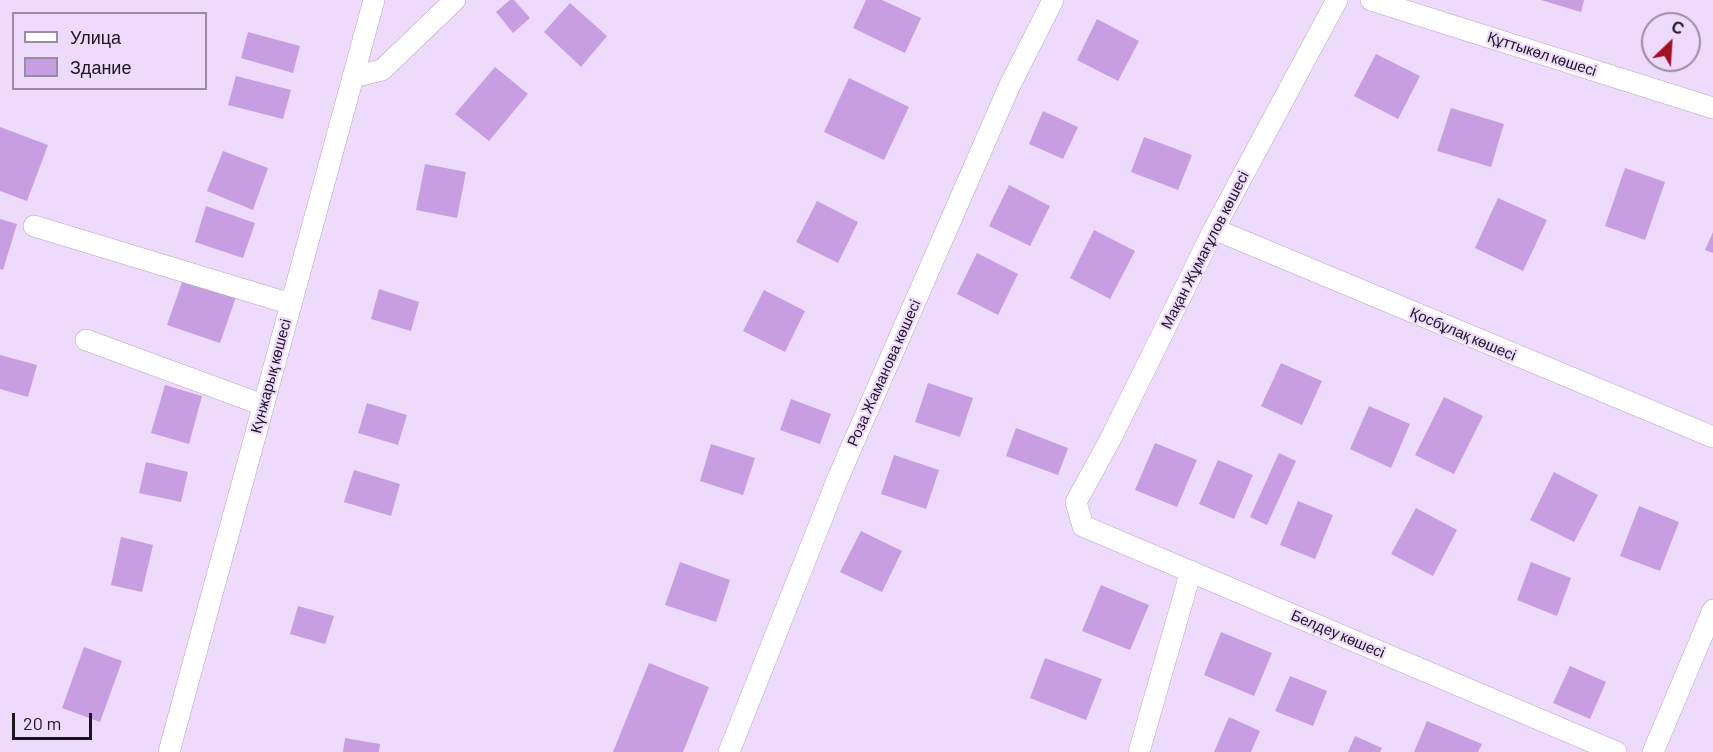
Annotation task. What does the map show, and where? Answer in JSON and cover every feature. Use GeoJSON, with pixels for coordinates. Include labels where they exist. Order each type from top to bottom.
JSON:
{"type":"FeatureCollection","features":[{"type":"Feature","properties":{"kind":"street","name":"Күнжарық көшесі"},"geometry":{"type":"LineString","coordinates":[[169,752],[374,0]]}},
{"type":"Feature","properties":{"kind":"street"},"geometry":{"type":"LineString","coordinates":[[352,77],[382,70],[455,0]]}},
{"type":"Feature","properties":{"kind":"street","name":"Роза Жаманова көшесі"},"geometry":{"type":"LineString","coordinates":[[729,752],[843,467],[1009,87],[1053,0]]}},
{"type":"Feature","properties":{"kind":"street","name":"Мақан Жұмағұлов көшесі"},"geometry":{"type":"LineString","coordinates":[[1076,502],[1111,438],[1214,229],[1337,0]]}},
{"type":"Feature","properties":{"kind":"street","name":"Құттыкөл көшесі"},"geometry":{"type":"LineString","coordinates":[[1371,0],[1713,108]]}},
{"type":"Feature","properties":{"kind":"street"},"geometry":{"type":"LineString","coordinates":[[34,226],[291,304]]}},
{"type":"Feature","properties":{"kind":"street","name":"Қосбұлақ көшесі"},"geometry":{"type":"LineString","coordinates":[[1214,229],[1713,437]]}},
{"type":"Feature","properties":{"kind":"street"},"geometry":{"type":"LineString","coordinates":[[86,340],[263,405]]}},
{"type":"Feature","properties":{"kind":"street","name":"Белдеу көшесі"},"geometry":{"type":"LineString","coordinates":[[1076,502],[1083,526],[1616,752]]}},
{"type":"Feature","properties":{"kind":"street"},"geometry":{"type":"LineString","coordinates":[[1139,752],[1191,571]]}},
{"type":"Feature","properties":{"kind":"street"},"geometry":{"type":"LineString","coordinates":[[1653,752],[1713,610]]}},
{"type":"Feature","properties":{"kind":"building"},"geometry":{"type":"Polygon","coordinates":[[[510,0],[514,0],[530,18],[513,33],[496,12],[510,0]]]}},
{"type":"Feature","properties":{"kind":"building"},"geometry":{"type":"Polygon","coordinates":[[[866,0],[882,0],[921,18],[905,53],[853,28],[866,0]]]}},
{"type":"Feature","properties":{"kind":"building"},"geometry":{"type":"Polygon","coordinates":[[[1541,0],[1584,0],[1581,12],[1541,0]]]}},
{"type":"Feature","properties":{"kind":"building"},"geometry":{"type":"Polygon","coordinates":[[[570,3],[607,36],[581,67],[544,32],[570,3]]]}},
{"type":"Feature","properties":{"kind":"building"},"geometry":{"type":"Polygon","coordinates":[[[1097,19],[1139,41],[1118,81],[1077,60],[1097,19]]]}},
{"type":"Feature","properties":{"kind":"building"},"geometry":{"type":"Polygon","coordinates":[[[248,32],[300,46],[293,73],[241,58],[248,32]]]}},
{"type":"Feature","properties":{"kind":"building"},"geometry":{"type":"Polygon","coordinates":[[[1376,54],[1420,76],[1398,119],[1354,96],[1376,54]]]}},
{"type":"Feature","properties":{"kind":"building"},"geometry":{"type":"Polygon","coordinates":[[[495,67],[528,94],[489,141],[455,114],[495,67]]]}},
{"type":"Feature","properties":{"kind":"building"},"geometry":{"type":"Polygon","coordinates":[[[236,76],[291,90],[283,119],[228,105],[236,76]]]}},
{"type":"Feature","properties":{"kind":"building"},"geometry":{"type":"Polygon","coordinates":[[[849,78],[909,107],[884,160],[824,132],[849,78]]]}},
{"type":"Feature","properties":{"kind":"building"},"geometry":{"type":"Polygon","coordinates":[[[1451,108],[1504,124],[1491,167],[1437,151],[1451,108]]]}},
{"type":"Feature","properties":{"kind":"building"},"geometry":{"type":"Polygon","coordinates":[[[1043,111],[1078,127],[1063,159],[1029,144],[1043,111]]]}},
{"type":"Feature","properties":{"kind":"building"},"geometry":{"type":"Polygon","coordinates":[[[0,127],[48,145],[27,201],[0,191],[0,127]]]}},
{"type":"Feature","properties":{"kind":"building"},"geometry":{"type":"Polygon","coordinates":[[[1144,137],[1192,155],[1178,190],[1131,172],[1144,137]]]}},
{"type":"Feature","properties":{"kind":"building"},"geometry":{"type":"Polygon","coordinates":[[[223,151],[268,168],[253,210],[207,191],[223,151]]]}},
{"type":"Feature","properties":{"kind":"building"},"geometry":{"type":"Polygon","coordinates":[[[425,164],[466,172],[457,218],[416,210],[425,164]]]}},
{"type":"Feature","properties":{"kind":"building"},"geometry":{"type":"Polygon","coordinates":[[[1625,168],[1665,182],[1645,240],[1605,226],[1625,168]]]}},
{"type":"Feature","properties":{"kind":"building"},"geometry":{"type":"Polygon","coordinates":[[[1009,185],[1050,206],[1030,246],[989,226],[1009,185]]]}},
{"type":"Feature","properties":{"kind":"building"},"geometry":{"type":"Polygon","coordinates":[[[1498,198],[1547,220],[1523,271],[1475,248],[1498,198]]]}},
{"type":"Feature","properties":{"kind":"building"},"geometry":{"type":"Polygon","coordinates":[[[817,201],[858,222],[838,263],[796,242],[817,201]]]}},
{"type":"Feature","properties":{"kind":"building"},"geometry":{"type":"Polygon","coordinates":[[[206,206],[255,223],[243,258],[195,242],[206,206]]]}},
{"type":"Feature","properties":{"kind":"building"},"geometry":{"type":"Polygon","coordinates":[[[0,219],[17,224],[3,270],[0,269],[0,219]]]}},
{"type":"Feature","properties":{"kind":"building"},"geometry":{"type":"Polygon","coordinates":[[[1094,230],[1135,251],[1110,299],[1070,278],[1094,230]]]}},
{"type":"Feature","properties":{"kind":"building"},"geometry":{"type":"Polygon","coordinates":[[[1713,232],[1713,253],[1705,250],[1713,232]]]}},
{"type":"Feature","properties":{"kind":"building"},"geometry":{"type":"Polygon","coordinates":[[[977,253],[1018,274],[998,315],[957,294],[977,253]]]}},
{"type":"Feature","properties":{"kind":"building"},"geometry":{"type":"Polygon","coordinates":[[[183,279],[236,297],[220,343],[167,325],[183,279]]]}},
{"type":"Feature","properties":{"kind":"building"},"geometry":{"type":"Polygon","coordinates":[[[379,289],[419,302],[411,331],[371,319],[379,289]]]}},
{"type":"Feature","properties":{"kind":"building"},"geometry":{"type":"Polygon","coordinates":[[[764,290],[805,311],[785,352],[743,331],[764,290]]]}},
{"type":"Feature","properties":{"kind":"building"},"geometry":{"type":"Polygon","coordinates":[[[0,355],[37,365],[28,397],[0,389],[0,355]]]}},
{"type":"Feature","properties":{"kind":"building"},"geometry":{"type":"Polygon","coordinates":[[[1281,363],[1322,381],[1302,425],[1261,406],[1281,363]]]}},
{"type":"Feature","properties":{"kind":"building"},"geometry":{"type":"Polygon","coordinates":[[[928,383],[973,398],[960,437],[915,422],[928,383]]]}},
{"type":"Feature","properties":{"kind":"building"},"geometry":{"type":"Polygon","coordinates":[[[165,385],[202,396],[189,444],[151,433],[165,385]]]}},
{"type":"Feature","properties":{"kind":"building"},"geometry":{"type":"Polygon","coordinates":[[[1444,397],[1483,416],[1454,474],[1415,455],[1444,397]]]}},
{"type":"Feature","properties":{"kind":"building"},"geometry":{"type":"Polygon","coordinates":[[[791,399],[831,414],[820,444],[780,430],[791,399]]]}},
{"type":"Feature","properties":{"kind":"building"},"geometry":{"type":"Polygon","coordinates":[[[367,403],[407,415],[398,445],[358,433],[367,403]]]}},
{"type":"Feature","properties":{"kind":"building"},"geometry":{"type":"Polygon","coordinates":[[[1369,406],[1410,424],[1391,468],[1350,449],[1369,406]]]}},
{"type":"Feature","properties":{"kind":"building"},"geometry":{"type":"Polygon","coordinates":[[[1016,428],[1068,448],[1058,475],[1006,456],[1016,428]]]}},
{"type":"Feature","properties":{"kind":"building"},"geometry":{"type":"Polygon","coordinates":[[[1155,443],[1197,460],[1177,507],[1135,490],[1155,443]]]}},
{"type":"Feature","properties":{"kind":"building"},"geometry":{"type":"Polygon","coordinates":[[[711,444],[755,458],[743,495],[700,481],[711,444]]]}},
{"type":"Feature","properties":{"kind":"building"},"geometry":{"type":"Polygon","coordinates":[[[1279,453],[1296,461],[1267,525],[1250,517],[1279,453]]]}},
{"type":"Feature","properties":{"kind":"building"},"geometry":{"type":"Polygon","coordinates":[[[894,455],[939,470],[926,509],[881,494],[894,455]]]}},
{"type":"Feature","properties":{"kind":"building"},"geometry":{"type":"Polygon","coordinates":[[[1218,460],[1253,475],[1234,519],[1199,504],[1218,460]]]}},
{"type":"Feature","properties":{"kind":"building"},"geometry":{"type":"Polygon","coordinates":[[[146,462],[188,472],[181,502],[139,493],[146,462]]]}},
{"type":"Feature","properties":{"kind":"building"},"geometry":{"type":"Polygon","coordinates":[[[354,470],[400,484],[391,516],[344,502],[354,470]]]}},
{"type":"Feature","properties":{"kind":"building"},"geometry":{"type":"Polygon","coordinates":[[[1554,472],[1598,495],[1574,542],[1530,520],[1554,472]]]}},
{"type":"Feature","properties":{"kind":"building"},"geometry":{"type":"Polygon","coordinates":[[[1298,501],[1333,515],[1315,559],[1280,545],[1298,501]]]}},
{"type":"Feature","properties":{"kind":"building"},"geometry":{"type":"Polygon","coordinates":[[[1639,506],[1679,522],[1660,571],[1620,556],[1639,506]]]}},
{"type":"Feature","properties":{"kind":"building"},"geometry":{"type":"Polygon","coordinates":[[[1416,508],[1457,530],[1433,576],[1391,554],[1416,508]]]}},
{"type":"Feature","properties":{"kind":"building"},"geometry":{"type":"Polygon","coordinates":[[[861,531],[902,551],[882,592],[840,572],[861,531]]]}},
{"type":"Feature","properties":{"kind":"building"},"geometry":{"type":"Polygon","coordinates":[[[121,537],[153,545],[142,592],[111,585],[121,537]]]}},
{"type":"Feature","properties":{"kind":"building"},"geometry":{"type":"Polygon","coordinates":[[[680,562],[730,580],[716,622],[665,605],[680,562]]]}},
{"type":"Feature","properties":{"kind":"building"},"geometry":{"type":"Polygon","coordinates":[[[1531,562],[1571,578],[1557,616],[1517,600],[1531,562]]]}},
{"type":"Feature","properties":{"kind":"building"},"geometry":{"type":"Polygon","coordinates":[[[1101,585],[1149,605],[1130,650],[1082,631],[1101,585]]]}},
{"type":"Feature","properties":{"kind":"building"},"geometry":{"type":"Polygon","coordinates":[[[298,606],[334,616],[325,644],[290,634],[298,606]]]}},
{"type":"Feature","properties":{"kind":"building"},"geometry":{"type":"Polygon","coordinates":[[[1221,632],[1272,653],[1254,696],[1204,675],[1221,632]]]}},
{"type":"Feature","properties":{"kind":"building"},"geometry":{"type":"Polygon","coordinates":[[[84,647],[122,661],[100,722],[62,708],[84,647]]]}},
{"type":"Feature","properties":{"kind":"building"},"geometry":{"type":"Polygon","coordinates":[[[1045,658],[1102,679],[1086,720],[1030,698],[1045,658]]]}},
{"type":"Feature","properties":{"kind":"building"},"geometry":{"type":"Polygon","coordinates":[[[649,663],[709,687],[683,752],[613,752],[649,663]]]}},
{"type":"Feature","properties":{"kind":"building"},"geometry":{"type":"Polygon","coordinates":[[[1570,666],[1606,682],[1590,719],[1553,703],[1570,666]]]}},
{"type":"Feature","properties":{"kind":"building"},"geometry":{"type":"Polygon","coordinates":[[[1290,676],[1327,691],[1313,726],[1275,711],[1290,676]]]}},
{"type":"Feature","properties":{"kind":"building"},"geometry":{"type":"Polygon","coordinates":[[[1229,717],[1260,731],[1251,752],[1214,752],[1229,717]]]}},
{"type":"Feature","properties":{"kind":"building"},"geometry":{"type":"Polygon","coordinates":[[[1427,721],[1482,744],[1478,752],[1414,752],[1427,721]]]}},
{"type":"Feature","properties":{"kind":"building"},"geometry":{"type":"Polygon","coordinates":[[[1355,736],[1382,748],[1380,752],[1348,752],[1355,736]]]}},
{"type":"Feature","properties":{"kind":"building"},"geometry":{"type":"Polygon","coordinates":[[[345,738],[380,744],[379,752],[343,752],[345,738]]]}}]}
